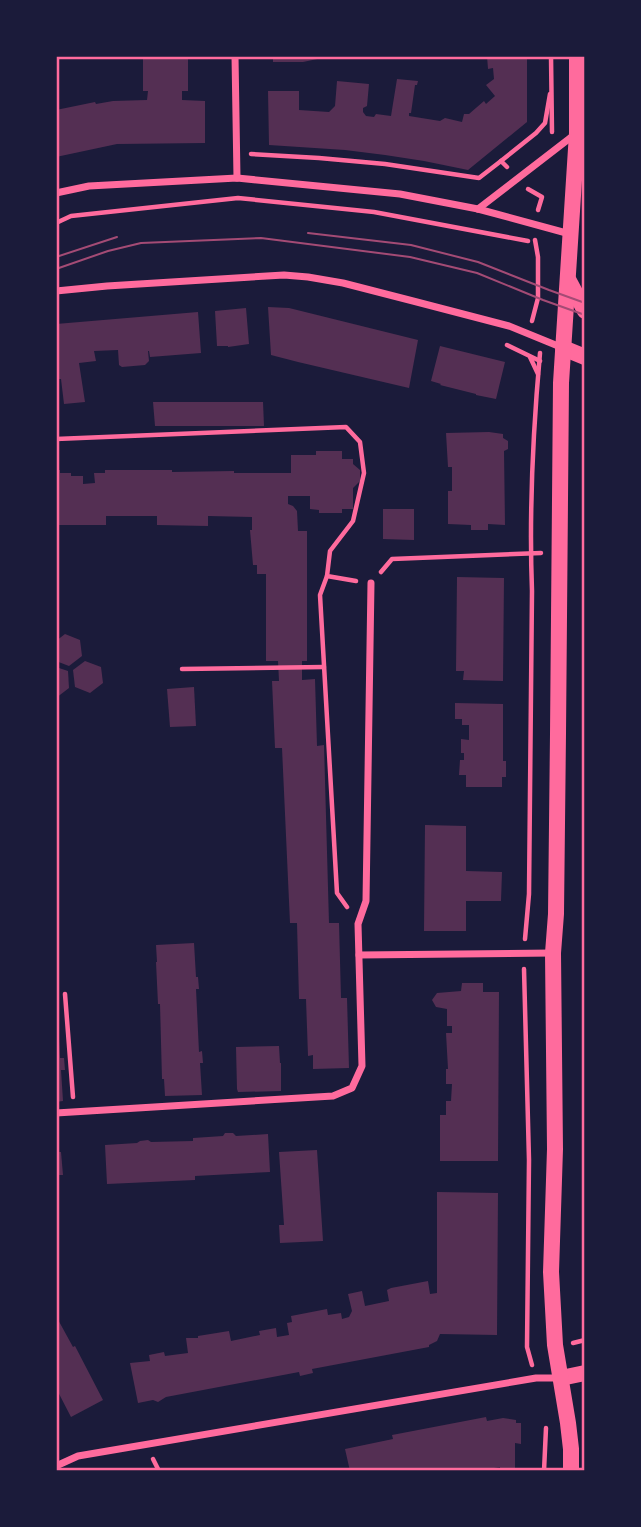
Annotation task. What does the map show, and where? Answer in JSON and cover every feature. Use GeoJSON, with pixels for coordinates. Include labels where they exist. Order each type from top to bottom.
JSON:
{"type":"FeatureCollection","features":[{"type":"Feature","properties":{"kind":"main road"},"geometry":{"type":"LineString","coordinates":[[571,1471],[571,1449],[555,1345],[551,1272],[555,1135],[554,953],[561,383],[568,279],[578,237],[578,56]]}},
{"type":"Feature","properties":{"kind":"main road"},"geometry":{"type":"LineString","coordinates":[[568,279],[585,312]]}},
{"type":"Feature","properties":{"kind":"main road"},"geometry":{"type":"LineString","coordinates":[[563,348],[585,357]]}},
{"type":"Feature","properties":{"kind":"main road"},"geometry":{"type":"LineString","coordinates":[[561,1378],[585,1373]]}},
{"type":"Feature","properties":{"kind":"street"},"geometry":{"type":"LineString","coordinates":[[235,56],[237,178]]}},
{"type":"Feature","properties":{"kind":"street"},"geometry":{"type":"LineString","coordinates":[[478,209],[577,133]]}},
{"type":"Feature","properties":{"kind":"street"},"geometry":{"type":"LineString","coordinates":[[56,193],[89,186],[237,178],[400,194],[478,209],[578,237]]}},
{"type":"Feature","properties":{"kind":"street"},"geometry":{"type":"LineString","coordinates":[[56,291],[271,276],[308,277],[343,283],[509,326],[563,348]]}},
{"type":"Feature","properties":{"kind":"street"},"geometry":{"type":"LineString","coordinates":[[56,1113],[333,1096],[352,1088],[362,1066],[358,923],[366,901],[371,583]]}},
{"type":"Feature","properties":{"kind":"street"},"geometry":{"type":"LineString","coordinates":[[359,955],[554,953]]}},
{"type":"Feature","properties":{"kind":"street"},"geometry":{"type":"LineString","coordinates":[[56,1466],[78,1456],[536,1378],[561,1378]]}},
{"type":"Feature","properties":{"kind":"path"},"geometry":{"type":"LineString","coordinates":[[551,56],[552,133]]}},
{"type":"Feature","properties":{"kind":"path"},"geometry":{"type":"LineString","coordinates":[[236,153],[385,164],[479,178],[501,160]]}},
{"type":"Feature","properties":{"kind":"path"},"geometry":{"type":"LineString","coordinates":[[56,223],[71,216],[238,198],[374,212],[535,243]]}},
{"type":"Feature","properties":{"kind":"path"},"geometry":{"type":"LineString","coordinates":[[502,342],[529,356]]}},
{"type":"Feature","properties":{"kind":"path"},"geometry":{"type":"LineString","coordinates":[[526,938],[529,894],[531,554],[538,375]]}},
{"type":"Feature","properties":{"kind":"path"},"geometry":{"type":"LineString","coordinates":[[56,439],[346,427],[360,442],[364,472],[353,521],[330,551],[327,576],[320,595],[337,893],[358,923]]}},
{"type":"Feature","properties":{"kind":"path"},"geometry":{"type":"LineString","coordinates":[[327,576],[371,583],[392,559],[559,553]]}},
{"type":"Feature","properties":{"kind":"path"},"geometry":{"type":"LineString","coordinates":[[182,669],[324,667]]}},
{"type":"Feature","properties":{"kind":"path"},"geometry":{"type":"LineString","coordinates":[[65,994],[74,1112]]}},
{"type":"Feature","properties":{"kind":"building"},"geometry":{"type":"Polygon","coordinates":[[[143,56],[188,56],[188,91],[182,91],[182,100],[205,101],[205,143],[117,144],[56,157],[56,110],[95,102],[147,100],[148,91],[143,91],[143,56]]]}},
{"type":"Feature","properties":{"kind":"building"},"geometry":{"type":"Polygon","coordinates":[[[273,56],[327,57],[303,62],[273,62],[273,56]]]}},
{"type":"Feature","properties":{"kind":"building"},"geometry":{"type":"Polygon","coordinates":[[[487,56],[527,56],[527,122],[468,170],[385,155],[269,145],[268,91],[299,91],[299,110],[329,112],[335,106],[337,81],[369,84],[367,106],[363,108],[363,112],[366,116],[374,117],[376,114],[391,116],[397,79],[418,81],[409,116],[462,122],[464,114],[469,114],[484,101],[486,104],[495,96],[486,85],[494,79],[493,68],[488,69],[487,56]]]}},
{"type":"Feature","properties":{"kind":"building"},"geometry":{"type":"Polygon","coordinates":[[[268,307],[289,308],[418,340],[409,388],[271,355],[268,307]]]}},
{"type":"Feature","properties":{"kind":"building"},"geometry":{"type":"Polygon","coordinates":[[[246,308],[249,344],[217,346],[215,311],[246,308]]]}},
{"type":"Feature","properties":{"kind":"building"},"geometry":{"type":"Polygon","coordinates":[[[198,312],[201,353],[150,357],[148,351],[149,361],[145,365],[122,367],[119,365],[118,350],[94,351],[96,361],[79,363],[85,402],[64,404],[61,379],[56,379],[56,324],[198,312]]]}},
{"type":"Feature","properties":{"kind":"building"},"geometry":{"type":"Polygon","coordinates":[[[440,346],[505,362],[496,399],[431,381],[440,346]]]}},
{"type":"Feature","properties":{"kind":"building"},"geometry":{"type":"Polygon","coordinates":[[[153,402],[263,402],[264,426],[155,426],[153,402]]]}},
{"type":"Feature","properties":{"kind":"building"},"geometry":{"type":"Polygon","coordinates":[[[446,433],[503,434],[503,438],[508,441],[508,449],[504,451],[505,525],[488,524],[488,530],[471,530],[471,525],[448,524],[448,491],[452,491],[452,467],[448,467],[446,433]]]}},
{"type":"Feature","properties":{"kind":"building"},"geometry":{"type":"Polygon","coordinates":[[[316,451],[342,451],[342,459],[353,459],[353,464],[360,470],[360,481],[353,488],[353,509],[342,509],[342,513],[319,513],[319,510],[310,509],[310,496],[288,496],[288,504],[297,511],[298,531],[307,531],[307,661],[302,661],[302,680],[315,679],[317,746],[324,745],[329,923],[339,923],[341,998],[347,998],[349,1068],[313,1069],[313,1055],[308,1056],[306,999],[299,999],[297,923],[290,923],[282,748],[275,748],[272,681],[279,681],[278,661],[266,661],[266,574],[257,574],[257,565],[253,565],[250,530],[252,517],[208,516],[208,526],[157,525],[157,516],[106,516],[106,525],[56,525],[56,470],[60,470],[60,473],[71,473],[71,476],[83,476],[83,484],[95,483],[94,473],[105,473],[105,470],[291,473],[291,455],[316,455],[316,451]]]}},
{"type":"Feature","properties":{"kind":"building"},"geometry":{"type":"Polygon","coordinates":[[[383,509],[414,509],[414,540],[383,539],[383,509]]]}},
{"type":"Feature","properties":{"kind":"building"},"geometry":{"type":"Polygon","coordinates":[[[457,577],[504,578],[503,681],[463,680],[464,671],[456,671],[457,577]]]}},
{"type":"Feature","properties":{"kind":"building"},"geometry":{"type":"Polygon","coordinates":[[[65,634],[80,640],[82,656],[69,666],[56,661],[56,641],[65,634]]]}},
{"type":"Feature","properties":{"kind":"building"},"geometry":{"type":"Polygon","coordinates":[[[85,661],[101,667],[103,683],[90,693],[75,687],[73,670],[85,661]]]}},
{"type":"Feature","properties":{"kind":"building"},"geometry":{"type":"Polygon","coordinates":[[[56,667],[68,671],[69,688],[56,698],[56,667]]]}},
{"type":"Feature","properties":{"kind":"building"},"geometry":{"type":"Polygon","coordinates":[[[194,687],[196,726],[170,727],[167,689],[194,687]]]}},
{"type":"Feature","properties":{"kind":"building"},"geometry":{"type":"Polygon","coordinates":[[[455,703],[503,704],[503,761],[506,761],[506,777],[502,777],[502,787],[466,787],[466,775],[459,775],[460,760],[464,760],[461,739],[469,740],[469,725],[462,725],[462,719],[455,719],[455,703]]]}},
{"type":"Feature","properties":{"kind":"building"},"geometry":{"type":"Polygon","coordinates":[[[425,825],[466,826],[466,871],[502,872],[501,901],[466,901],[466,931],[424,931],[425,825]]]}},
{"type":"Feature","properties":{"kind":"building"},"geometry":{"type":"Polygon","coordinates":[[[194,943],[199,989],[196,989],[199,1052],[202,1051],[203,1063],[200,1063],[202,1095],[165,1096],[156,945],[194,943]]]}},
{"type":"Feature","properties":{"kind":"building"},"geometry":{"type":"Polygon","coordinates":[[[462,983],[483,983],[483,992],[499,992],[498,1161],[440,1161],[440,1115],[446,1115],[446,1101],[451,1101],[452,1084],[446,1084],[446,1033],[452,1033],[452,1026],[447,1026],[447,1009],[436,1007],[432,1000],[437,993],[461,991],[462,983]]]}},
{"type":"Feature","properties":{"kind":"building"},"geometry":{"type":"Polygon","coordinates":[[[56,1019],[60,1058],[64,1058],[65,1070],[61,1070],[63,1101],[56,1102],[56,1019]]]}},
{"type":"Feature","properties":{"kind":"building"},"geometry":{"type":"Polygon","coordinates":[[[279,1046],[281,1091],[238,1092],[236,1047],[279,1046]]]}},
{"type":"Feature","properties":{"kind":"building"},"geometry":{"type":"Polygon","coordinates":[[[225,1133],[233,1133],[236,1136],[268,1134],[270,1172],[195,1176],[195,1180],[107,1184],[105,1145],[148,1140],[193,1141],[193,1138],[223,1136],[225,1133]]]}},
{"type":"Feature","properties":{"kind":"building"},"geometry":{"type":"Polygon","coordinates":[[[317,1150],[323,1241],[280,1243],[279,1225],[284,1225],[279,1152],[317,1150]]]}},
{"type":"Feature","properties":{"kind":"building"},"geometry":{"type":"Polygon","coordinates":[[[56,1152],[61,1152],[63,1175],[56,1175],[56,1152]]]}},
{"type":"Feature","properties":{"kind":"building"},"geometry":{"type":"Polygon","coordinates":[[[437,1192],[498,1193],[497,1335],[440,1334],[437,1341],[429,1347],[312,1369],[313,1373],[300,1376],[299,1372],[166,1397],[158,1402],[153,1400],[138,1403],[130,1363],[150,1361],[149,1355],[164,1352],[165,1356],[188,1353],[186,1338],[229,1331],[231,1341],[260,1335],[259,1331],[276,1328],[277,1337],[289,1335],[287,1323],[292,1322],[291,1316],[327,1309],[328,1315],[341,1313],[342,1319],[349,1317],[352,1311],[348,1294],[362,1291],[365,1306],[389,1301],[387,1290],[391,1288],[428,1281],[430,1294],[437,1293],[437,1192]]]}},
{"type":"Feature","properties":{"kind":"building"},"geometry":{"type":"Polygon","coordinates":[[[56,1316],[103,1400],[71,1417],[56,1388],[56,1316]]]}},
{"type":"Feature","properties":{"kind":"building"},"geometry":{"type":"Polygon","coordinates":[[[486,1417],[487,1421],[503,1418],[521,1423],[521,1444],[515,1443],[515,1471],[500,1471],[500,1467],[476,1471],[350,1471],[345,1449],[393,1439],[392,1435],[486,1417]]]}},
{"type":"Feature","properties":{"kind":"tram line"},"geometry":{"type":"LineString","coordinates":[[308,233],[411,245],[478,262],[585,303]]}},
{"type":"Feature","properties":{"kind":"tram line"},"geometry":{"type":"LineString","coordinates":[[56,257],[117,237]]}},
{"type":"Feature","properties":{"kind":"tram line"},"geometry":{"type":"LineString","coordinates":[[56,269],[141,243],[261,238],[410,257],[477,273],[585,315]]}}]}
